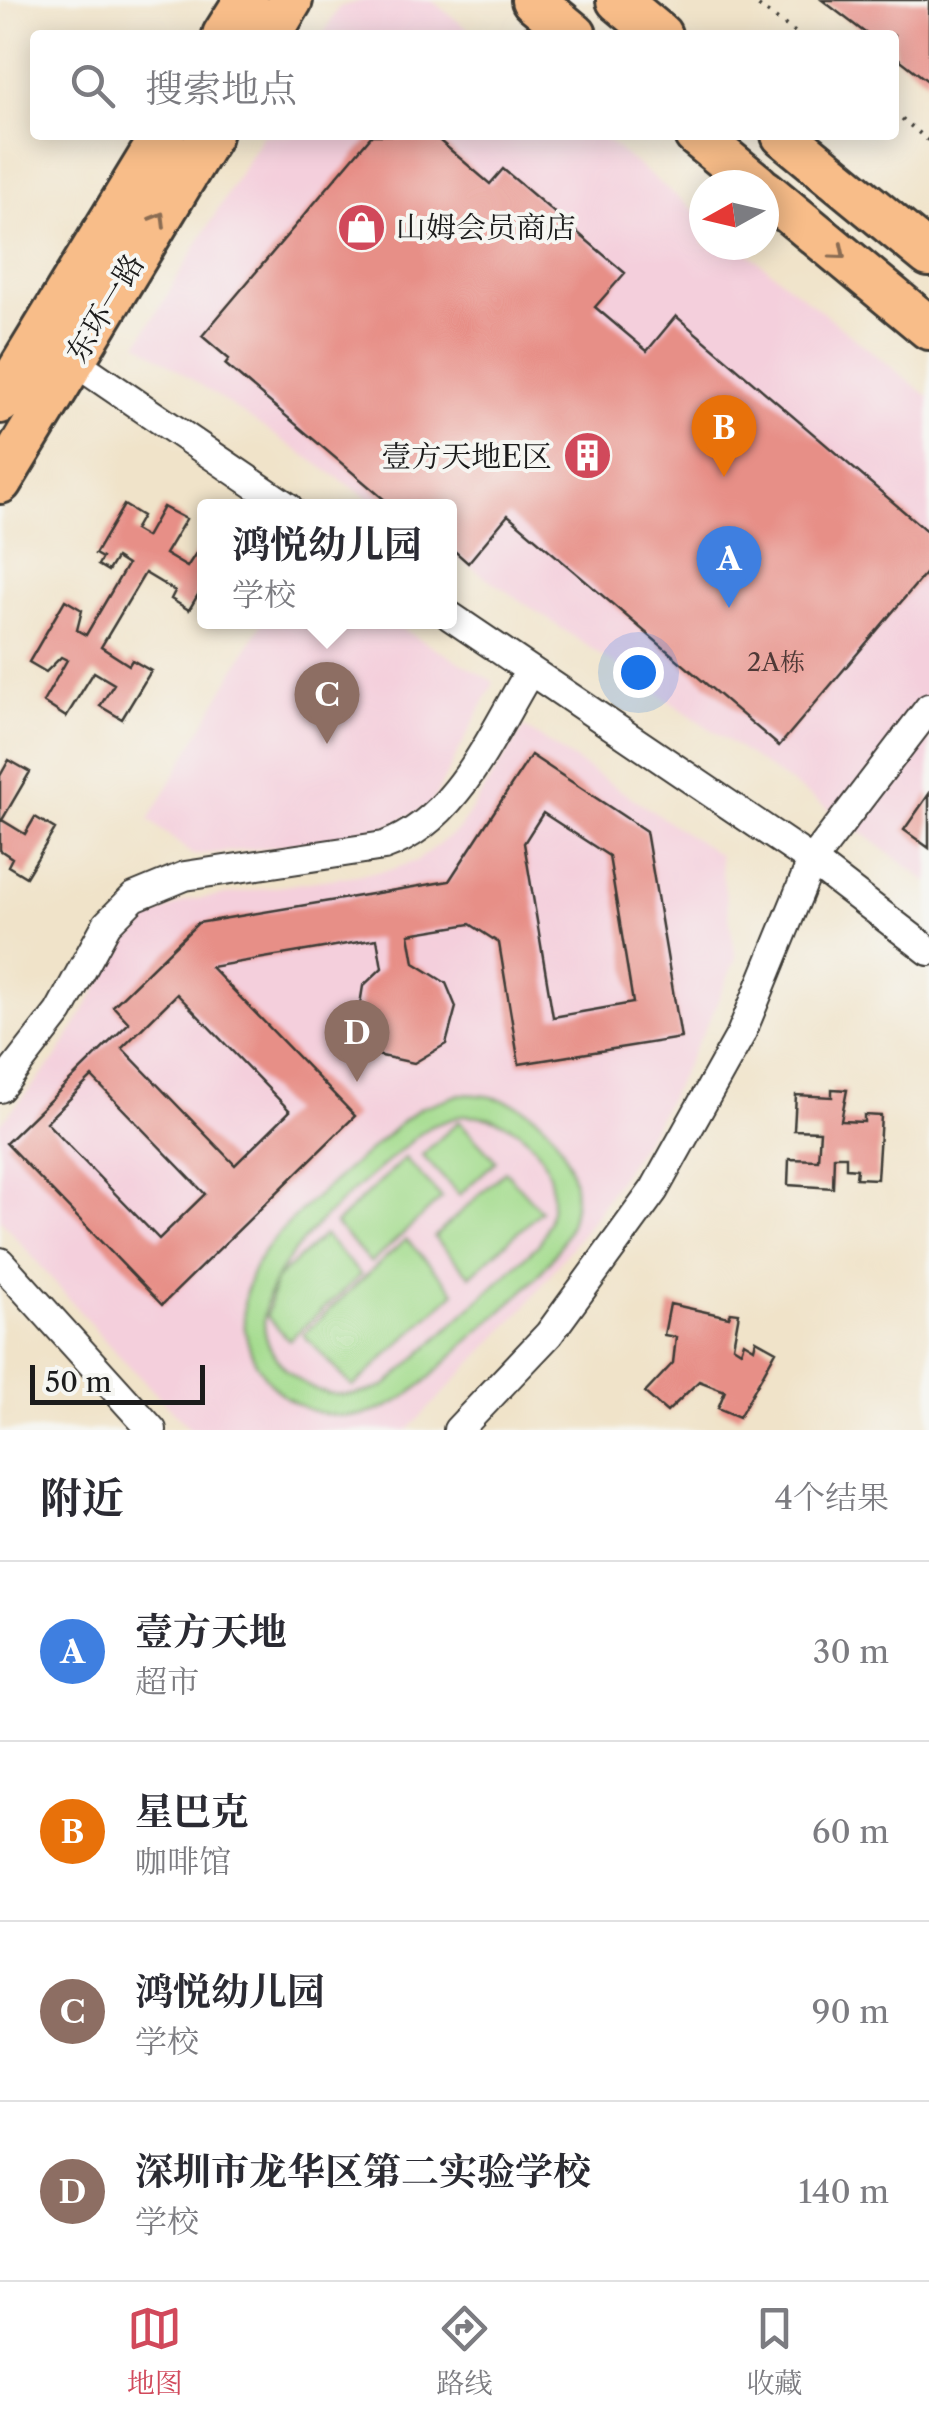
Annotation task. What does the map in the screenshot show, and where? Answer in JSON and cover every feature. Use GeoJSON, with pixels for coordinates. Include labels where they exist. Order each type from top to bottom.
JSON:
{"type":"FeatureCollection","features":[{"type":"Feature","properties":{"kind":"main road"},"geometry":{"type":"LineString","coordinates":[[227,30],[246,0]]}},
{"type":"Feature","properties":{"kind":"main road"},"geometry":{"type":"LineString","coordinates":[[273,30],[292,0]]}},
{"type":"Feature","properties":{"kind":"main road"},"geometry":{"type":"LineString","coordinates":[[533,0],[569,30]]}},
{"type":"Feature","properties":{"kind":"main road"},"geometry":{"type":"LineString","coordinates":[[618,0],[654,30]]}},
{"type":"Feature","properties":{"kind":"main road","name":"东环一路"},"geometry":{"type":"LineString","coordinates":[[0,482],[56,350],[161,140]]}},
{"type":"Feature","properties":{"kind":"main road","name":"东环一路"},"geometry":{"type":"LineString","coordinates":[[0,402],[56,350],[206,140]]}},
{"type":"Feature","properties":{"kind":"main road"},"geometry":{"type":"LineString","coordinates":[[702,140],[738,170]]}},
{"type":"Feature","properties":{"kind":"main road"},"geometry":{"type":"LineString","coordinates":[[788,140],[929,255]]}},
{"type":"Feature","properties":{"kind":"main road"},"geometry":{"type":"LineString","coordinates":[[779,203],[929,328]]}},
{"type":"Feature","properties":{"kind":"street"},"geometry":{"type":"LineString","coordinates":[[56,350],[278,499]]}},
{"type":"Feature","properties":{"kind":"street"},"geometry":{"type":"LineString","coordinates":[[457,621],[812,861],[929,951]]}},
{"type":"Feature","properties":{"kind":"street"},"geometry":{"type":"LineString","coordinates":[[0,1088],[59,1012],[107,924],[134,898],[185,876],[384,846],[406,839],[441,812],[530,670]]}},
{"type":"Feature","properties":{"kind":"street"},"geometry":{"type":"LineString","coordinates":[[458,1430],[548,1334],[654,1190],[741,1034],[812,861],[929,708]]}},
{"type":"Feature","properties":{"kind":"street"},"geometry":{"type":"LineString","coordinates":[[0,1262],[152,1430]]}},
{"type":"Feature","properties":{"kind":"path"},"geometry":{"type":"LineString","coordinates":[[750,0],[793,30]]}},
{"type":"Feature","properties":{"kind":"path"},"geometry":{"type":"LineString","coordinates":[[899,116],[929,141]]}},
{"type":"Feature","properties":{"kind":"shaded area"},"geometry":{"type":"Polygon","coordinates":[[[364,0],[431,0],[469,30],[326,30],[339,7],[364,0]]]}},
{"type":"Feature","properties":{"kind":"shaded area","name":"壹方天地E区"},"geometry":{"type":"Polygon","coordinates":[[[260,140],[606,140],[689,206],[689,260],[757,260],[929,397],[929,883],[842,818],[457,558],[457,499],[370,499],[138,343],[260,140]]]}},
{"type":"Feature","properties":{"kind":"shaded area"},"geometry":{"type":"Polygon","coordinates":[[[258,629],[402,629],[494,682],[431,805],[365,838],[193,855],[149,820],[258,629]]]}},
{"type":"Feature","properties":{"kind":"shaded area"},"geometry":{"type":"Polygon","coordinates":[[[524,727],[719,855],[736,958],[710,1019],[656,1122],[593,1219],[522,1311],[408,1430],[191,1430],[107,1343],[0,1219],[0,1124],[55,1060],[127,939],[148,918],[189,900],[390,870],[416,861],[459,829],[524,727]]]}},
{"type":"Feature","properties":{"kind":"green space"},"geometry":{"type":"Polygon","coordinates":[[[460,1094],[475,1095],[516,1104],[539,1119],[558,1141],[572,1173],[575,1202],[568,1229],[537,1277],[410,1394],[362,1415],[336,1416],[310,1410],[272,1385],[251,1351],[244,1313],[251,1274],[289,1223],[420,1108],[460,1094]],[[463,1115],[431,1126],[327,1215],[297,1248],[274,1282],[264,1316],[271,1349],[299,1380],[320,1391],[342,1395],[365,1393],[387,1385],[539,1244],[549,1221],[552,1198],[541,1156],[528,1139],[510,1126],[463,1115]]]}},
{"type":"Feature","properties":{"kind":"green space"},"geometry":{"type":"Polygon","coordinates":[[[459,1121],[496,1161],[459,1195],[422,1155],[459,1121]]]}},
{"type":"Feature","properties":{"kind":"green space"},"geometry":{"type":"Polygon","coordinates":[[[405,1158],[442,1198],[371,1263],[335,1224],[405,1158]]]}},
{"type":"Feature","properties":{"kind":"green space"},"geometry":{"type":"Polygon","coordinates":[[[505,1171],[541,1211],[470,1276],[434,1237],[505,1171]]]}},
{"type":"Feature","properties":{"kind":"green space"},"geometry":{"type":"Polygon","coordinates":[[[324,1235],[361,1275],[289,1340],[267,1316],[275,1280],[324,1235]]]}},
{"type":"Feature","properties":{"kind":"green space"},"geometry":{"type":"Polygon","coordinates":[[[406,1239],[455,1292],[353,1387],[303,1334],[406,1239]]]}},
{"type":"Feature","properties":{"kind":"building"},"geometry":{"type":"Polygon","coordinates":[[[822,0],[929,0],[929,82],[899,59],[899,30],[861,30],[822,0]]]}},
{"type":"Feature","properties":{"kind":"building","name":"壹方天地E区"},"geometry":{"type":"Polygon","coordinates":[[[368,140],[439,140],[490,184],[503,169],[625,273],[595,307],[647,351],[676,316],[929,533],[929,569],[779,746],[508,515],[468,563],[457,553],[457,499],[384,499],[225,364],[229,359],[202,336],[368,140]]]}},
{"type":"Feature","properties":{"kind":"building"},"geometry":{"type":"Polygon","coordinates":[[[124,505],[142,516],[134,530],[146,537],[163,507],[186,519],[165,554],[187,567],[197,552],[197,596],[189,610],[171,599],[175,591],[145,573],[101,647],[129,665],[132,660],[151,671],[122,719],[100,706],[114,684],[94,672],[66,717],[43,702],[67,660],[61,657],[46,672],[29,662],[65,600],[82,610],[77,630],[86,635],[127,565],[116,558],[108,571],[98,565],[102,558],[95,554],[124,505]]]}},
{"type":"Feature","properties":{"kind":"building"},"geometry":{"type":"Polygon","coordinates":[[[531,755],[646,831],[681,1038],[519,1064],[499,943],[470,924],[409,934],[414,963],[446,983],[456,1007],[446,1044],[414,1063],[377,1055],[357,1023],[363,986],[382,968],[377,939],[211,967],[355,1116],[162,1305],[6,1143],[129,1023],[113,1006],[198,923],[449,881],[531,755]],[[543,813],[524,843],[553,1017],[633,1003],[609,856],[543,813]],[[177,994],[122,1048],[235,1165],[290,1111],[177,994]],[[92,1077],[46,1122],[159,1239],[205,1194],[92,1077]]]}},
{"type":"Feature","properties":{"kind":"building"},"geometry":{"type":"Polygon","coordinates":[[[9,760],[30,772],[2,820],[25,834],[35,817],[55,829],[26,877],[8,866],[12,858],[0,850],[0,776],[9,760]]]}},
{"type":"Feature","properties":{"kind":"building"},"geometry":{"type":"Polygon","coordinates":[[[929,794],[929,848],[904,830],[929,794]]]}},
{"type":"Feature","properties":{"kind":"building"},"geometry":{"type":"Polygon","coordinates":[[[832,1089],[847,1090],[841,1121],[864,1122],[864,1115],[881,1116],[877,1179],[856,1178],[857,1169],[846,1168],[846,1156],[834,1156],[833,1188],[788,1185],[789,1159],[818,1160],[820,1131],[794,1130],[796,1095],[832,1097],[832,1089]]]}},
{"type":"Feature","properties":{"kind":"building"},"geometry":{"type":"Polygon","coordinates":[[[670,1304],[729,1317],[731,1312],[739,1313],[733,1346],[741,1351],[744,1342],[754,1348],[756,1340],[776,1351],[739,1417],[718,1408],[725,1391],[699,1381],[667,1412],[645,1393],[673,1363],[676,1337],[664,1335],[670,1304]]]}},
{"type":"Feature","properties":{"kind":"place","name":"山姆会员商店"},"geometry":{"type":"Point","coordinates":[361,227]}},
{"type":"Feature","properties":{"kind":"place","name":"壹方天地E区"},"geometry":{"type":"Point","coordinates":[587,456]}},
{"type":"Feature","properties":{"kind":"place","name":"星巴克"},"geometry":{"type":"Point","coordinates":[724,477]}},
{"type":"Feature","properties":{"kind":"place","name":"壹方天地"},"geometry":{"type":"Point","coordinates":[729,608]}},
{"type":"Feature","properties":{"kind":"place","name":"鸿悦幼儿园"},"geometry":{"type":"Point","coordinates":[327,744]}},
{"type":"Feature","properties":{"kind":"place","name":"深圳市龙华区第二实验学校"},"geometry":{"type":"Point","coordinates":[357,1082]}}]}
